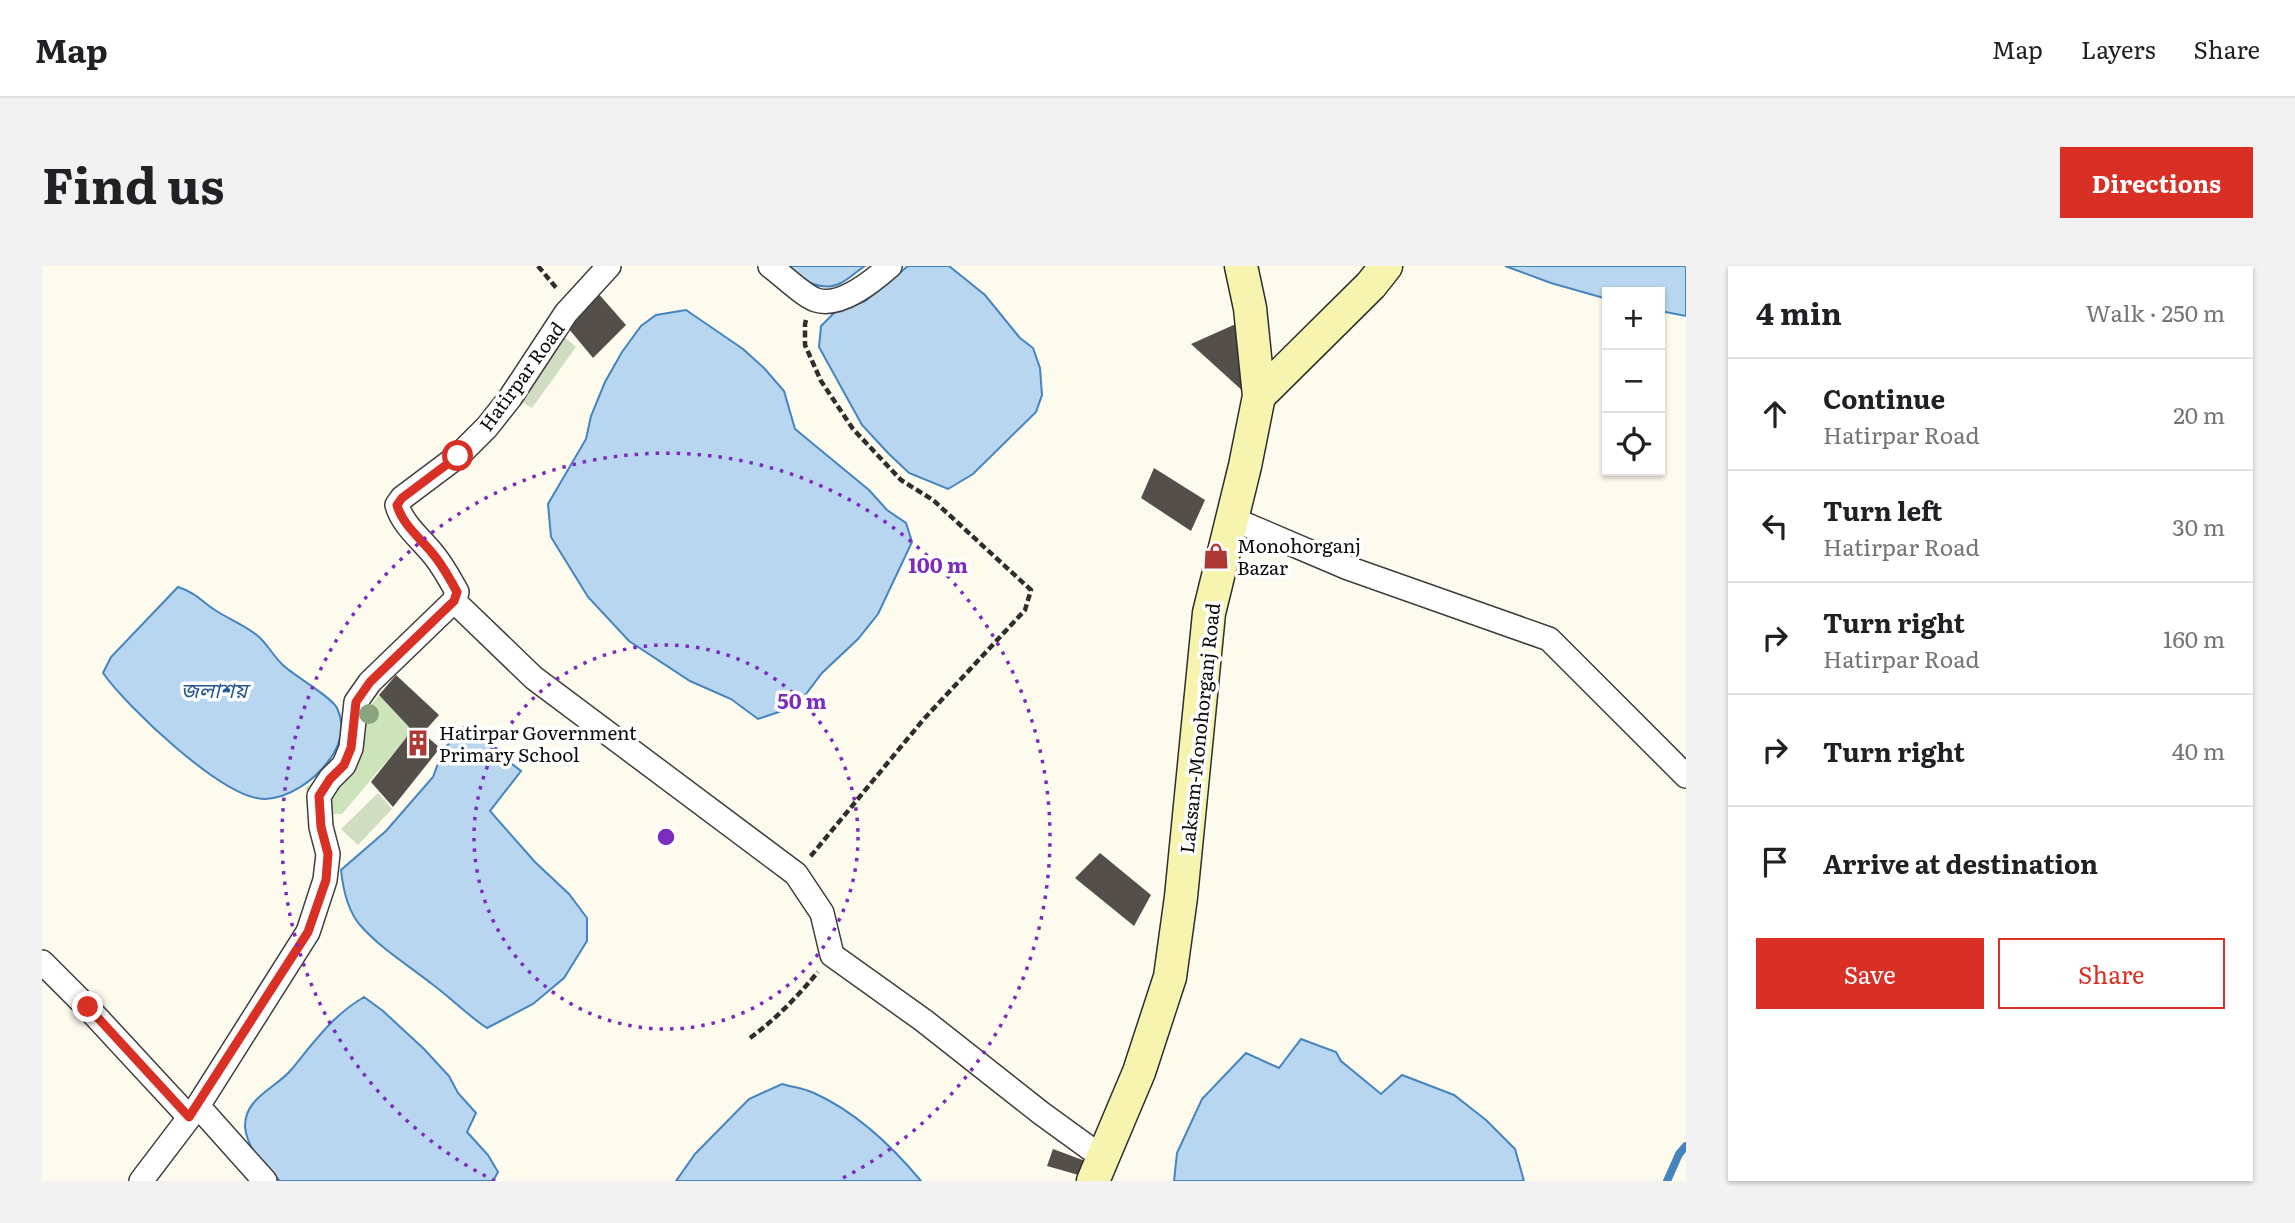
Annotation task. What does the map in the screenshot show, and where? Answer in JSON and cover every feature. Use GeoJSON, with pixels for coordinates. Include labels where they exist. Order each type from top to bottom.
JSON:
{"type":"FeatureCollection","features":[{"type":"Feature","properties":{"kind":"street","name":"Hatirpar Road"},"geometry":{"type":"LineString","coordinates":[[454,601],[457,592],[447,574],[407,524],[397,505],[402,498],[458,456],[487,427],[510,398],[566,313],[609,266]]}},
{"type":"Feature","properties":{"kind":"street"},"geometry":{"type":"LineString","coordinates":[[770,266],[816,300],[839,300],[873,281],[890,266]]}},
{"type":"Feature","properties":{"kind":"street","name":"Laksam-Monohorganj Road"},"geometry":{"type":"LineString","coordinates":[[1098,1169],[1139,1072],[1170,977],[1181,897],[1209,613],[1233,519],[1259,396],[1250,308],[1241,266]]}},
{"type":"Feature","properties":{"kind":"street"},"geometry":{"type":"LineString","coordinates":[[1259,396],[1379,275]]}},
{"type":"Feature","properties":{"kind":"street"},"geometry":{"type":"LineString","coordinates":[[1233,519],[1348,568],[1549,639],[1686,776]]}},
{"type":"Feature","properties":{"kind":"street"},"geometry":{"type":"LineString","coordinates":[[141,1181],[193,1112],[308,932],[326,880],[328,854],[321,827],[319,796],[330,779],[344,765],[351,748],[356,702],[370,682],[454,601],[534,678],[796,874],[821,914],[832,955],[923,1020],[1041,1113],[1098,1169]]}},
{"type":"Feature","properties":{"kind":"street"},"geometry":{"type":"LineString","coordinates":[[42,962],[265,1181]]}},
{"type":"Feature","properties":{"kind":"path"},"geometry":{"type":"LineString","coordinates":[[796,874],[923,720],[1025,610],[1031,590],[933,500],[901,480],[853,429],[821,381],[805,345],[805,324],[816,300]]}},
{"type":"Feature","properties":{"kind":"path"},"geometry":{"type":"LineString","coordinates":[[750,1038],[792,1002],[832,955]]}},
{"type":"Feature","properties":{"kind":"green space"},"geometry":{"type":"Polygon","coordinates":[[[560,333],[576,347],[532,408],[517,399],[560,333]]]}},
{"type":"Feature","properties":{"kind":"green space"},"geometry":{"type":"Polygon","coordinates":[[[379,695],[409,727],[406,738],[342,814],[331,814],[305,789],[340,756],[344,741],[379,695]]]}},
{"type":"Feature","properties":{"kind":"green space"},"geometry":{"type":"Polygon","coordinates":[[[378,793],[392,809],[358,845],[341,829],[378,793]]]}},
{"type":"Feature","properties":{"kind":"water"},"geometry":{"type":"Polygon","coordinates":[[[782,266],[865,266],[841,283],[825,287],[810,283],[782,266]]]}},
{"type":"Feature","properties":{"kind":"water"},"geometry":{"type":"Polygon","coordinates":[[[908,266],[949,266],[985,295],[1020,338],[1033,348],[1040,368],[1042,395],[1036,412],[973,474],[948,489],[909,473],[862,425],[819,347],[821,326],[836,311],[865,301],[908,266]]]}},
{"type":"Feature","properties":{"kind":"water"},"geometry":{"type":"Polygon","coordinates":[[[1505,266],[1686,266],[1686,316],[1665,312],[1665,287],[1602,287],[1602,298],[1505,266]]]}},
{"type":"Feature","properties":{"kind":"water"},"geometry":{"type":"Polygon","coordinates":[[[686,310],[743,349],[764,368],[784,391],[795,429],[869,490],[887,510],[906,523],[912,542],[878,614],[858,639],[822,673],[797,706],[758,719],[731,699],[690,681],[629,641],[588,597],[551,537],[548,504],[586,439],[591,416],[605,382],[622,352],[641,326],[656,315],[686,310]]]}},
{"type":"Feature","properties":{"kind":"water","name":"জলাশয়"},"geometry":{"type":"Polygon","coordinates":[[[178,587],[191,592],[212,608],[255,633],[283,665],[334,703],[340,715],[340,737],[332,757],[308,782],[283,795],[265,799],[247,795],[226,784],[177,749],[132,707],[103,673],[111,657],[178,587]]]}},
{"type":"Feature","properties":{"kind":"water"},"geometry":{"type":"Polygon","coordinates":[[[464,727],[521,771],[490,811],[535,862],[569,894],[587,918],[587,941],[564,978],[533,1004],[487,1028],[385,949],[360,925],[346,899],[341,870],[386,831],[433,777],[443,750],[464,727]]]}},
{"type":"Feature","properties":{"kind":"water"},"geometry":{"type":"Polygon","coordinates":[[[364,997],[424,1049],[449,1076],[458,1093],[476,1113],[467,1132],[488,1155],[498,1172],[493,1181],[280,1181],[258,1157],[246,1135],[246,1117],[250,1108],[262,1094],[291,1070],[333,1021],[364,997]]]}},
{"type":"Feature","properties":{"kind":"water"},"geometry":{"type":"Polygon","coordinates":[[[1301,1039],[1336,1052],[1341,1061],[1381,1094],[1402,1075],[1454,1095],[1486,1120],[1515,1149],[1524,1181],[1174,1181],[1177,1153],[1202,1099],[1246,1053],[1279,1068],[1301,1039]]]}},
{"type":"Feature","properties":{"kind":"water"},"geometry":{"type":"Polygon","coordinates":[[[782,1084],[810,1091],[859,1120],[898,1155],[921,1181],[676,1181],[695,1154],[749,1099],[782,1084]]]}},
{"type":"Feature","properties":{"kind":"building"},"geometry":{"type":"Polygon","coordinates":[[[597,292],[626,325],[593,358],[564,323],[597,292]]]}},
{"type":"Feature","properties":{"kind":"building"},"geometry":{"type":"Polygon","coordinates":[[[1238,323],[1245,393],[1191,344],[1238,323]]]}},
{"type":"Feature","properties":{"kind":"building"},"geometry":{"type":"Polygon","coordinates":[[[1154,468],[1205,500],[1191,531],[1141,498],[1154,468]]]}},
{"type":"Feature","properties":{"kind":"building","name":"Hatirpar Government Primary School"},"geometry":{"type":"Polygon","coordinates":[[[396,675],[439,715],[423,733],[440,748],[393,807],[371,782],[406,738],[409,727],[379,695],[396,675]]]}},
{"type":"Feature","properties":{"kind":"building"},"geometry":{"type":"Polygon","coordinates":[[[1100,853],[1151,895],[1134,926],[1075,878],[1100,853]]]}},
{"type":"Feature","properties":{"kind":"building"},"geometry":{"type":"Polygon","coordinates":[[[1053,1149],[1088,1162],[1082,1176],[1047,1166],[1053,1149]]]}},
{"type":"Feature","properties":{"kind":"waterway"},"geometry":{"type":"LineString","coordinates":[[1667,1181],[1679,1154],[1686,1146]]}},
{"type":"Feature","properties":{"kind":"place","name":"Monohorganj Bazar"},"geometry":{"type":"Point","coordinates":[1216,556]}},
{"type":"Feature","properties":{"kind":"place","name":"Hatirpar Government Primary School"},"geometry":{"type":"Point","coordinates":[418,743]}},
{"type":"Feature","properties":{"kind":"route"},"geometry":{"type":"LineString","coordinates":[[88,1007],[189,1117],[308,932],[326,880],[328,854],[321,827],[319,796],[330,779],[344,765],[351,748],[356,702],[370,682],[454,601],[457,592],[447,574],[407,524],[397,505],[402,498],[458,456]]}}]}
